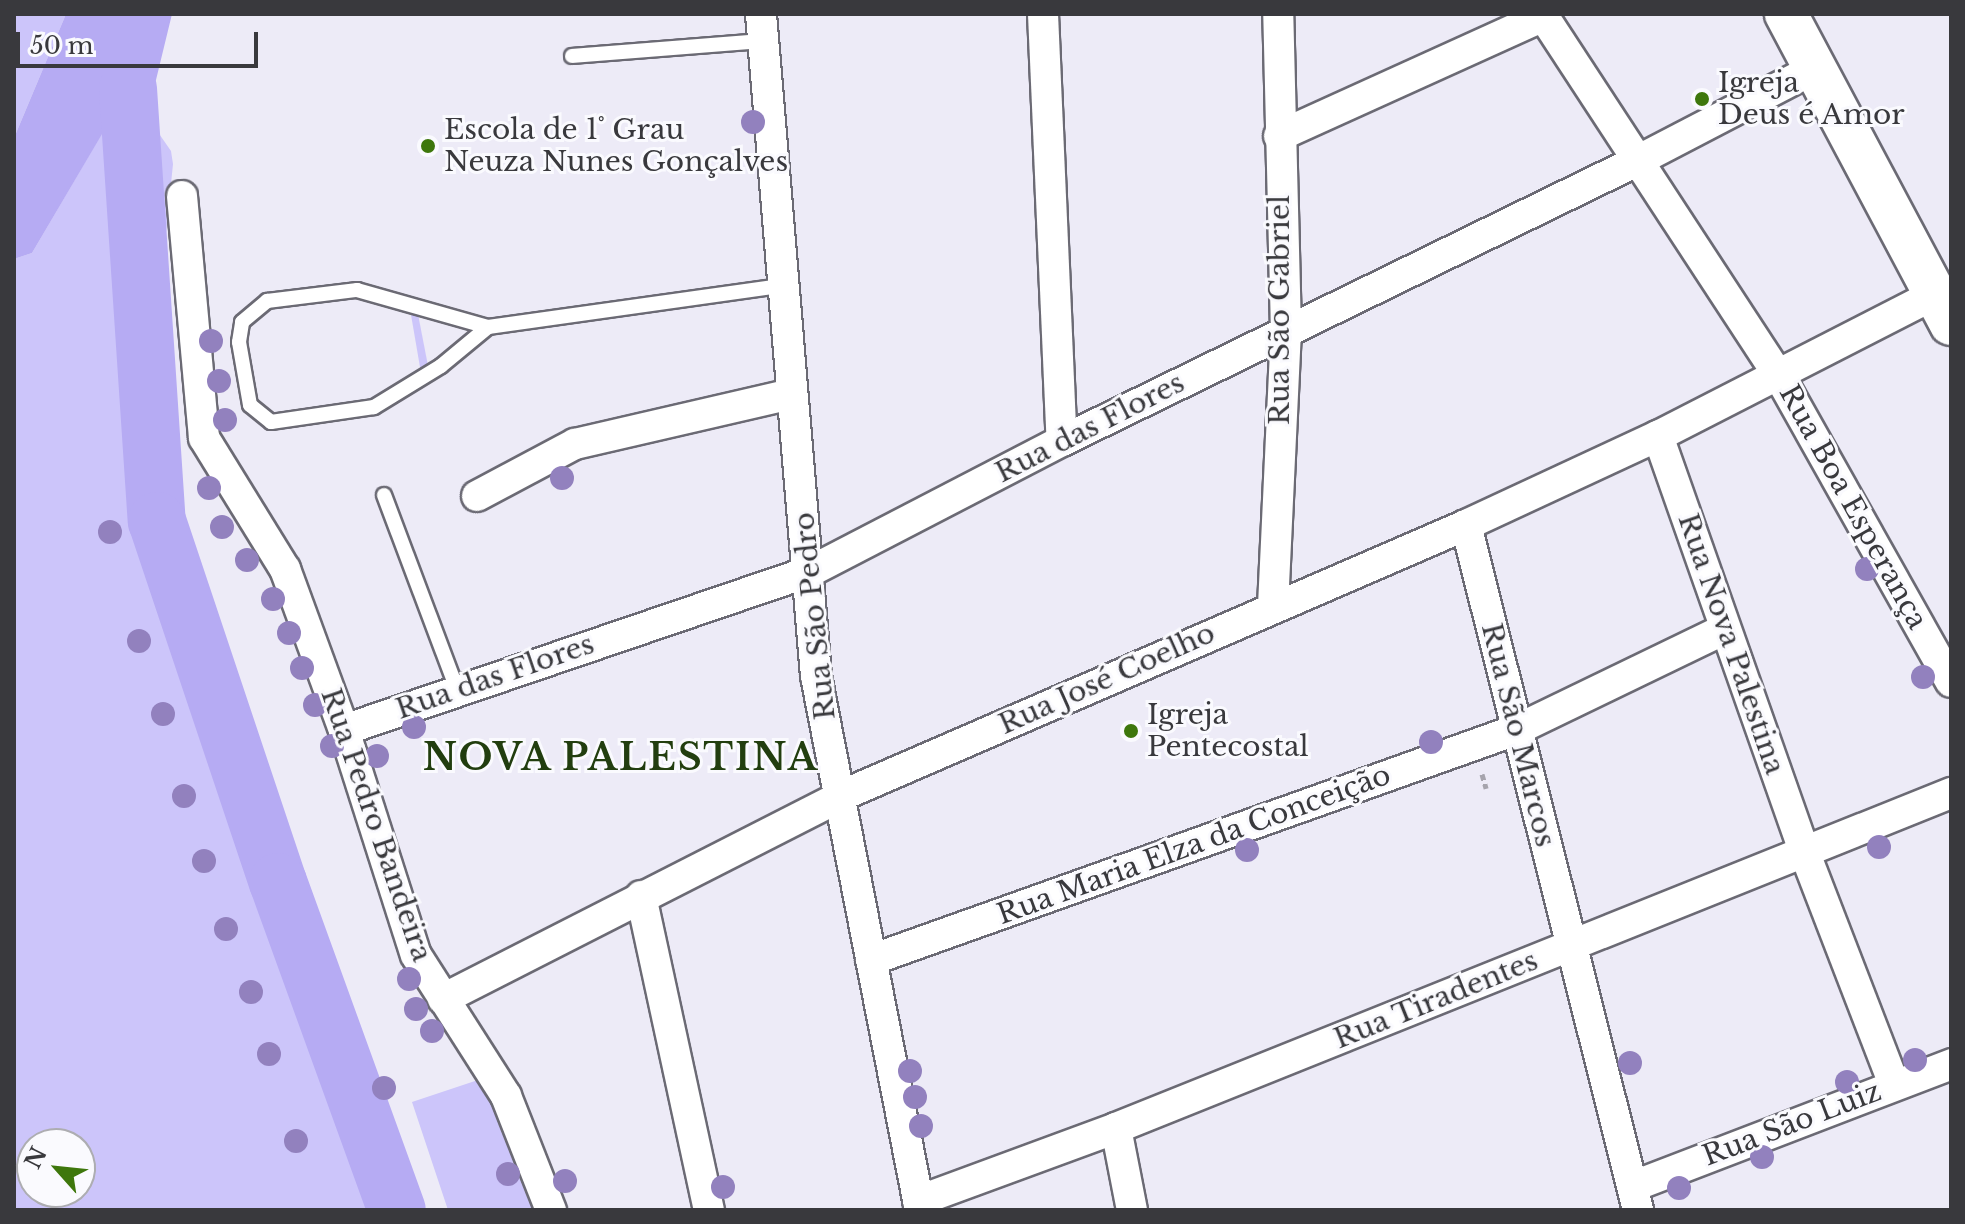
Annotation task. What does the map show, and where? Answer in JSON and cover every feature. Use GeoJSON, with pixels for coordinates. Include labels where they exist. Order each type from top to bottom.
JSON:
{"type":"FeatureCollection","features":[{"type":"Feature","properties":{"kind":"main road"},"geometry":{"type":"LineString","coordinates":[[1786,14],[1942,309]]}},
{"type":"Feature","properties":{"kind":"street"},"geometry":{"type":"LineString","coordinates":[[1043,14],[1062,441]]}},
{"type":"Feature","properties":{"kind":"street","name":"Rua São Gabriel"},"geometry":{"type":"LineString","coordinates":[[1273,606],[1286,331],[1278,14]]}},
{"type":"Feature","properties":{"kind":"street"},"geometry":{"type":"LineString","coordinates":[[1279,136],[1543,15],[1641,159],[1778,374]]}},
{"type":"Feature","properties":{"kind":"street","name":"Rua São Pedro"},"geometry":{"type":"LineString","coordinates":[[763,27],[781,286],[816,676],[843,795],[871,960],[919,1206]]}},
{"type":"Feature","properties":{"kind":"street","name":"Rua das Flores"},"geometry":{"type":"LineString","coordinates":[[344,730],[457,689],[809,572],[1062,441],[1641,159],[1814,69]]}},
{"type":"Feature","properties":{"kind":"street","name":"Rua Pedro Bandeira"},"geometry":{"type":"LineString","coordinates":[[182,196],[204,438],[226,482],[285,569],[344,730],[416,955],[443,999],[481,1050],[506,1096],[551,1210]]}},
{"type":"Feature","properties":{"kind":"street","name":"Rua José Coelho"},"geometry":{"type":"LineString","coordinates":[[443,999],[843,795],[1273,606],[1466,525],[1658,436],[1778,374],[1942,309]]}},
{"type":"Feature","properties":{"kind":"street","name":"Rua Boa Esperança"},"geometry":{"type":"LineString","coordinates":[[1778,374],[1951,682]]}},
{"type":"Feature","properties":{"kind":"street"},"geometry":{"type":"LineString","coordinates":[[477,496],[575,444],[791,394]]}},
{"type":"Feature","properties":{"kind":"street","name":"Rua Nova Palestina"},"geometry":{"type":"LineString","coordinates":[[1658,436],[1804,851],[1894,1084]]}},
{"type":"Feature","properties":{"kind":"street","name":"Rua São Marcos"},"geometry":{"type":"LineString","coordinates":[[1466,525],[1636,1198]]}},
{"type":"Feature","properties":{"kind":"street","name":"Rua Maria Elza da Conceição"},"geometry":{"type":"LineString","coordinates":[[871,960],[1516,730],[1725,629]]}},
{"type":"Feature","properties":{"kind":"street","name":"Rua Tiradentes"},"geometry":{"type":"LineString","coordinates":[[919,1206],[1951,793]]}},
{"type":"Feature","properties":{"kind":"street"},"geometry":{"type":"LineString","coordinates":[[641,896],[709,1210]]}},
{"type":"Feature","properties":{"kind":"street","name":"Rua São Luiz"},"geometry":{"type":"LineString","coordinates":[[1636,1198],[1894,1084],[1951,1064]]}},
{"type":"Feature","properties":{"kind":"street"},"geometry":{"type":"LineString","coordinates":[[1116,1128],[1132,1210]]}},
{"type":"Feature","properties":{"kind":"lane"},"geometry":{"type":"LineString","coordinates":[[572,56],[763,27]]}},
{"type":"Feature","properties":{"kind":"lane"},"geometry":{"type":"LineString","coordinates":[[488,327],[441,366],[374,407],[271,422],[250,405],[239,342],[242,322],[267,301],[357,290],[488,327],[781,286]]}},
{"type":"Feature","properties":{"kind":"lane"},"geometry":{"type":"LineString","coordinates":[[384,495],[457,689]]}},
{"type":"Feature","properties":{"kind":"shaded area"},"geometry":{"type":"Polygon","coordinates":[[[14,14],[66,14],[14,138],[14,14]]]}},
{"type":"Feature","properties":{"kind":"shaded area"},"geometry":{"type":"Polygon","coordinates":[[[66,14],[172,14],[147,117],[128,90],[32,253],[14,259],[14,138],[66,14]]]}},
{"type":"Feature","properties":{"kind":"shaded area"},"geometry":{"type":"Polygon","coordinates":[[[128,89],[171,151],[173,164],[147,420],[155,497],[238,769],[326,974],[404,1210],[14,1210],[14,259],[32,253],[128,89]]]}},
{"type":"Feature","properties":{"kind":"shaded area"},"geometry":{"type":"Polygon","coordinates":[[[410,309],[417,309],[429,371],[421,373],[410,309]]]}},
{"type":"Feature","properties":{"kind":"shaded area"},"geometry":{"type":"Polygon","coordinates":[[[490,1076],[534,1210],[448,1210],[412,1102],[490,1076]]]}},
{"type":"Feature","properties":{"kind":"waterway"},"geometry":{"type":"LineString","coordinates":[[128,89],[157,521],[278,882],[397,1210]]}},
{"type":"Feature","properties":{"kind":"place","name":"Igreja Deus é Amor"},"geometry":{"type":"Point","coordinates":[1702,99]}},
{"type":"Feature","properties":{"kind":"place","name":"Escola de 1˚ Grau Neuza Nunes Gonçalves"},"geometry":{"type":"Point","coordinates":[428,146]}},
{"type":"Feature","properties":{"kind":"place","name":"Igreja Pentecostal"},"geometry":{"type":"Point","coordinates":[1131,731]}},
{"type":"Feature","properties":{"kind":"district","name":"NOVA PALESTINA"},"geometry":{"type":"Point","coordinates":[621,758]}}]}
